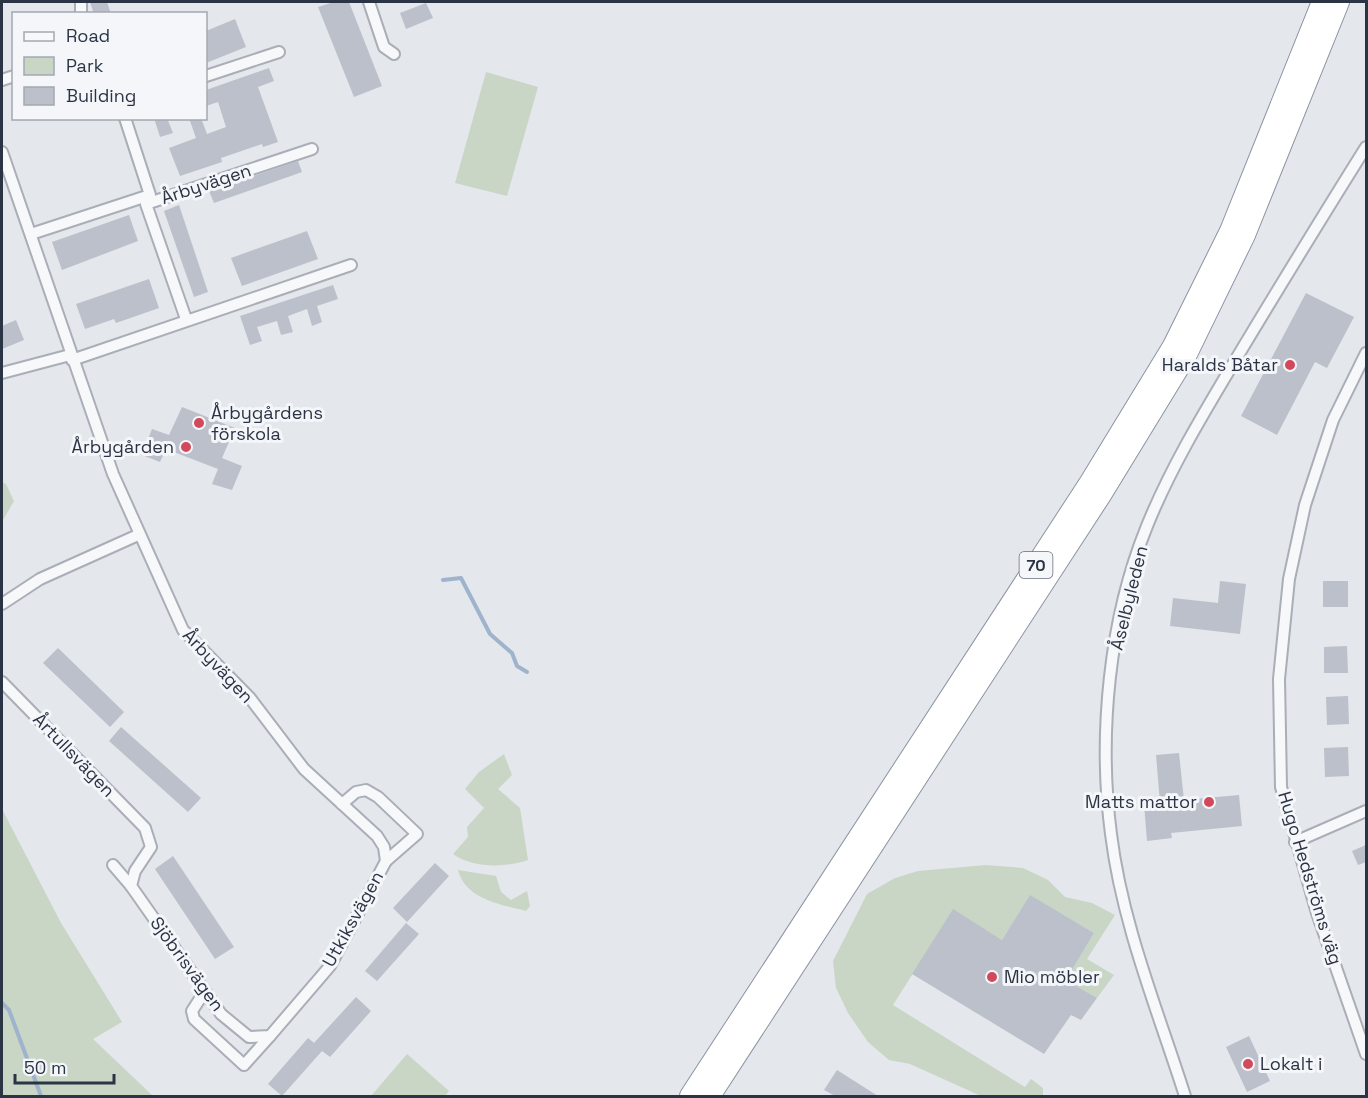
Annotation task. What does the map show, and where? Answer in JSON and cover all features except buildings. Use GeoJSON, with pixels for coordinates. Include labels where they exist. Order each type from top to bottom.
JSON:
{"type":"FeatureCollection","features":[{"type":"Feature","properties":{"kind":"highway","name":"70"},"geometry":{"type":"LineString","coordinates":[[690,1096],[1097,472],[1173,346],[1230,231],[1322,2]]}},
{"type":"Feature","properties":{"kind":"highway","name":"70"},"geometry":{"type":"LineString","coordinates":[[710,1096],[1095,505],[1186,356],[1245,235],[1339,2]]}},
{"type":"Feature","properties":{"kind":"street"},"geometry":{"type":"LineString","coordinates":[[369,2],[384,47],[394,54]]}},
{"type":"Feature","properties":{"kind":"street"},"geometry":{"type":"LineString","coordinates":[[207,76],[279,52]]}},
{"type":"Feature","properties":{"kind":"street","name":"Årbyvägen"},"geometry":{"type":"LineString","coordinates":[[126,120],[186,319]]}},
{"type":"Feature","properties":{"kind":"street","name":"Åselbyleden"},"geometry":{"type":"LineString","coordinates":[[1185,1096],[1134,937],[1111,837],[1105,775],[1108,692],[1120,615],[1147,526],[1200,419],[1366,147]]}},
{"type":"Feature","properties":{"kind":"street","name":"Årbyvägen"},"geometry":{"type":"LineString","coordinates":[[31,234],[312,149]]}},
{"type":"Feature","properties":{"kind":"street","name":"Årbyvägen"},"geometry":{"type":"LineString","coordinates":[[2,152],[71,357],[138,535],[183,630],[249,698],[304,769],[377,836]]}},
{"type":"Feature","properties":{"kind":"street"},"geometry":{"type":"LineString","coordinates":[[2,373],[71,357],[351,265]]}},
{"type":"Feature","properties":{"kind":"street","name":"Hugo Hedströms väg"},"geometry":{"type":"LineString","coordinates":[[1366,353],[1333,420],[1305,505],[1289,579],[1279,679],[1281,787],[1317,913],[1366,1054]]}},
{"type":"Feature","properties":{"kind":"street"},"geometry":{"type":"LineString","coordinates":[[2,604],[40,579],[138,535]]}},
{"type":"Feature","properties":{"kind":"street","name":"Årtullsvägen"},"geometry":{"type":"LineString","coordinates":[[2,682],[145,828],[152,847],[135,871],[131,886]]}},
{"type":"Feature","properties":{"kind":"street"},"geometry":{"type":"LineString","coordinates":[[342,804],[356,792],[366,790],[378,797],[417,834],[386,861]]}},
{"type":"Feature","properties":{"kind":"street"},"geometry":{"type":"LineString","coordinates":[[1295,842],[1366,811]]}},
{"type":"Feature","properties":{"kind":"street","name":"Utkiksvägen"},"geometry":{"type":"LineString","coordinates":[[205,991],[196,1001],[192,1011],[194,1019],[244,1065],[330,966],[386,861],[384,847],[377,836]]}},
{"type":"Feature","properties":{"kind":"street","name":"Sjöbrisvägen"},"geometry":{"type":"LineString","coordinates":[[113,865],[131,886],[221,1014],[249,1037],[270,1036]]}},
{"type":"Feature","properties":{"kind":"green space"},"geometry":{"type":"Polygon","coordinates":[[[486,72],[538,87],[507,196],[455,183],[486,72]]]}},
{"type":"Feature","properties":{"kind":"green space"},"geometry":{"type":"Polygon","coordinates":[[[2,482],[6,484],[14,501],[2,522],[2,482]]]}},
{"type":"Feature","properties":{"kind":"green space"},"geometry":{"type":"Polygon","coordinates":[[[504,754],[512,775],[498,789],[520,808],[528,860],[519,863],[489,865],[461,859],[453,854],[468,837],[467,827],[484,808],[465,789],[479,772],[504,754]]]}},
{"type":"Feature","properties":{"kind":"green space"},"geometry":{"type":"Polygon","coordinates":[[[2,809],[61,923],[122,1022],[93,1039],[153,1096],[2,1096],[2,809]]]}},
{"type":"Feature","properties":{"kind":"green space"},"geometry":{"type":"Polygon","coordinates":[[[986,865],[1023,868],[1048,880],[1065,897],[1092,903],[1115,915],[1087,959],[1114,975],[1097,998],[1066,980],[1094,933],[1030,896],[1002,940],[953,910],[893,1005],[1025,1087],[1031,1079],[1043,1088],[1043,1096],[981,1096],[910,1064],[889,1060],[868,1042],[848,1013],[836,988],[833,961],[867,894],[895,878],[918,871],[986,865]]]}},
{"type":"Feature","properties":{"kind":"green space"},"geometry":{"type":"Polygon","coordinates":[[[458,870],[496,876],[501,892],[511,900],[527,891],[530,906],[526,911],[476,894],[462,880],[458,870]]]}},
{"type":"Feature","properties":{"kind":"green space"},"geometry":{"type":"Polygon","coordinates":[[[407,1054],[449,1091],[445,1096],[371,1096],[407,1054]]]}},
{"type":"Feature","properties":{"kind":"waterway"},"geometry":{"type":"LineString","coordinates":[[443,580],[461,578],[490,634],[512,653],[517,666],[527,672]]}},
{"type":"Feature","properties":{"kind":"waterway"},"geometry":{"type":"LineString","coordinates":[[2,1003],[9,1010],[41,1096]]}},
{"type":"Feature","properties":{"kind":"place","name":"Haralds Båtar"},"geometry":{"type":"Point","coordinates":[1290,365]}},
{"type":"Feature","properties":{"kind":"place","name":"Årbygårdens förskola"},"geometry":{"type":"Point","coordinates":[199,423]}},
{"type":"Feature","properties":{"kind":"place","name":"Årbygården"},"geometry":{"type":"Point","coordinates":[186,447]}},
{"type":"Feature","properties":{"kind":"place","name":"Matts mattor"},"geometry":{"type":"Point","coordinates":[1209,802]}},
{"type":"Feature","properties":{"kind":"place","name":"Mio möbler"},"geometry":{"type":"Point","coordinates":[992,977]}},
{"type":"Feature","properties":{"kind":"place","name":"Lokalt i"},"geometry":{"type":"Point","coordinates":[1248,1064]}}]}
